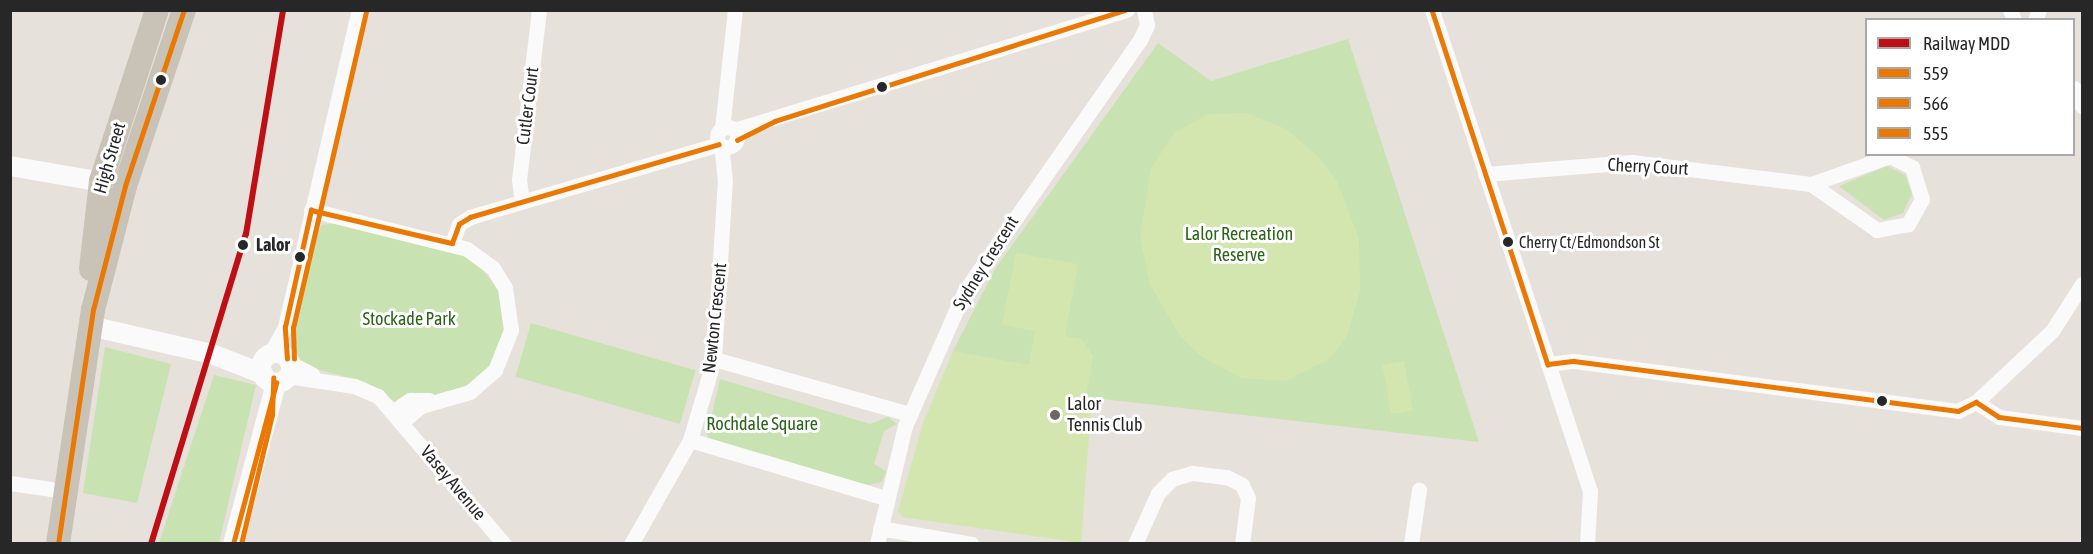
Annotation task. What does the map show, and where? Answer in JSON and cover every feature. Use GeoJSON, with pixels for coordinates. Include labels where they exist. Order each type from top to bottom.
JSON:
{"type":"FeatureCollection","features":[{"type":"Feature","properties":{"kind":"main road","name":"High Street"},"geometry":{"type":"LineString","coordinates":[[92,318],[90,286],[101,181],[157,10]]}},
{"type":"Feature","properties":{"kind":"main road","name":"High Street"},"geometry":{"type":"LineString","coordinates":[[58,543],[92,318],[125,186],[184,10]]}},
{"type":"Feature","properties":{"kind":"street"},"geometry":{"type":"LineString","coordinates":[[233,543],[276,368],[358,10]]}},
{"type":"Feature","properties":{"kind":"street","name":"Cutler Court"},"geometry":{"type":"LineString","coordinates":[[522,201],[519,180],[539,10]]}},
{"type":"Feature","properties":{"kind":"street","name":"Newton Crescent"},"geometry":{"type":"LineString","coordinates":[[631,543],[690,440],[714,359],[735,10]]}},
{"type":"Feature","properties":{"kind":"street"},"geometry":{"type":"LineString","coordinates":[[452,243],[463,220],[1127,10]]}},
{"type":"Feature","properties":{"kind":"street","name":"Sydney Crescent"},"geometry":{"type":"LineString","coordinates":[[878,536],[886,498],[910,414],[964,292],[1140,40],[1147,25],[1144,10]]}},
{"type":"Feature","properties":{"kind":"street"},"geometry":{"type":"LineString","coordinates":[[1432,10],[1592,500],[1590,543]]}},
{"type":"Feature","properties":{"kind":"street"},"geometry":{"type":"LineString","coordinates":[[2075,92],[2082,106]]}},
{"type":"Feature","properties":{"kind":"street","name":"Cherry Court"},"geometry":{"type":"LineString","coordinates":[[1485,174],[1632,162],[1811,184],[1890,156],[1912,167],[1922,199],[1908,224],[1877,230],[1811,184]]}},
{"type":"Feature","properties":{"kind":"street"},"geometry":{"type":"LineString","coordinates":[[10,166],[125,186]]}},
{"type":"Feature","properties":{"kind":"street"},"geometry":{"type":"LineString","coordinates":[[312,210],[452,243],[478,255],[500,278],[511,330],[503,358],[488,378],[470,392],[435,402],[397,417]]}},
{"type":"Feature","properties":{"kind":"street"},"geometry":{"type":"LineString","coordinates":[[1548,364],[1574,361],[1959,411],[1976,402],[2052,331],[2082,285]]}},
{"type":"Feature","properties":{"kind":"street"},"geometry":{"type":"LineString","coordinates":[[92,318],[212,354],[276,368]]}},
{"type":"Feature","properties":{"kind":"street"},"geometry":{"type":"LineString","coordinates":[[714,359],[910,414]]}},
{"type":"Feature","properties":{"kind":"street","name":"Vasey Avenue"},"geometry":{"type":"LineString","coordinates":[[276,368],[372,392],[397,417],[504,543]]}},
{"type":"Feature","properties":{"kind":"street"},"geometry":{"type":"LineString","coordinates":[[1976,402],[1999,417],[2082,428]]}},
{"type":"Feature","properties":{"kind":"street"},"geometry":{"type":"LineString","coordinates":[[690,440],[886,498]]}},
{"type":"Feature","properties":{"kind":"street"},"geometry":{"type":"LineString","coordinates":[[1135,543],[1158,493],[1172,479],[1192,473],[1227,477],[1246,491],[1242,543]]}},
{"type":"Feature","properties":{"kind":"street"},"geometry":{"type":"LineString","coordinates":[[10,483],[65,491]]}},
{"type":"Feature","properties":{"kind":"street"},"geometry":{"type":"LineString","coordinates":[[1411,543],[1419,490]]}},
{"type":"Feature","properties":{"kind":"street"},"geometry":{"type":"LineString","coordinates":[[878,536],[972,543]]}},
{"type":"Feature","properties":{"kind":"green space","name":"Lalor Recreation Reserve"},"geometry":{"type":"Polygon","coordinates":[[[1348,39],[1479,442],[1024,390],[953,351],[995,269],[1158,43],[1211,81],[1348,39]]]}},
{"type":"Feature","properties":{"kind":"green space"},"geometry":{"type":"Polygon","coordinates":[[[1246,113],[1286,129],[1319,157],[1337,181],[1359,239],[1360,291],[1346,338],[1329,359],[1285,381],[1241,378],[1201,356],[1180,336],[1150,284],[1140,238],[1151,169],[1174,133],[1208,114],[1246,113]]]}},
{"type":"Feature","properties":{"kind":"green space"},"geometry":{"type":"Polygon","coordinates":[[[1887,166],[1905,175],[1912,194],[1903,213],[1884,220],[1839,186],[1887,166]]]}},
{"type":"Feature","properties":{"kind":"green space","name":"Stockade Park"},"geometry":{"type":"Polygon","coordinates":[[[335,223],[459,253],[478,264],[498,290],[505,325],[495,363],[458,392],[395,402],[366,382],[315,369],[295,358],[292,339],[316,236],[322,225],[335,223]]]}},
{"type":"Feature","properties":{"kind":"green space"},"geometry":{"type":"Polygon","coordinates":[[[1016,253],[1078,264],[1065,336],[1081,339],[1093,356],[1086,396],[1092,397],[1081,543],[902,517],[898,511],[923,423],[953,351],[1029,365],[1035,331],[1002,325],[1016,253]]]}},
{"type":"Feature","properties":{"kind":"green space"},"geometry":{"type":"Polygon","coordinates":[[[531,323],[695,370],[680,424],[516,377],[531,323]]]}},
{"type":"Feature","properties":{"kind":"green space"},"geometry":{"type":"Polygon","coordinates":[[[105,347],[171,364],[137,503],[83,493],[105,347]]]}},
{"type":"Feature","properties":{"kind":"green space"},"geometry":{"type":"Polygon","coordinates":[[[1404,361],[1413,410],[1391,414],[1382,365],[1404,361]]]}},
{"type":"Feature","properties":{"kind":"green space"},"geometry":{"type":"Polygon","coordinates":[[[214,375],[256,385],[219,543],[159,543],[214,375]]]}},
{"type":"Feature","properties":{"kind":"green space","name":"Rochdale Square"},"geometry":{"type":"Polygon","coordinates":[[[720,379],[870,424],[888,417],[897,424],[884,431],[874,464],[886,471],[882,482],[868,485],[706,440],[720,379]]]}},
{"type":"Feature","properties":{"kind":"rail line","name":"MDD"},"geometry":{"type":"LineString","coordinates":[[151,544],[246,234],[283,10]]}},
{"type":"Feature","properties":{"kind":"transit line","name":"555"},"geometry":{"type":"LineString","coordinates":[[58,544],[93,310],[125,186],[184,10]]}},
{"type":"Feature","properties":{"kind":"transit line","name":"559"},"geometry":{"type":"LineString","coordinates":[[737,140],[775,121],[1125,10]]}},
{"type":"Feature","properties":{"kind":"transit line","name":"559"},"geometry":{"type":"LineString","coordinates":[[1432,10],[1548,364],[1574,361],[1958,411],[1976,402],[1999,417],[2082,428]]}},
{"type":"Feature","properties":{"kind":"transit line","name":"566"},"geometry":{"type":"LineString","coordinates":[[294,359],[293,328],[366,12]]}},
{"type":"Feature","properties":{"kind":"transit line","name":"559"},"geometry":{"type":"LineString","coordinates":[[287,359],[285,327],[311,210],[452,243],[459,224],[470,217],[719,144]]}},
{"type":"Feature","properties":{"kind":"transit line","name":"566"},"geometry":{"type":"LineString","coordinates":[[241,544],[272,415],[273,378]]}},
{"type":"Feature","properties":{"kind":"transit line","name":"559"},"geometry":{"type":"LineString","coordinates":[[233,544],[276,383]]}},
{"type":"Feature","properties":{"kind":"place","name":"Cherry Ct/Edmondson St"},"geometry":{"type":"Point","coordinates":[1508,242]}},
{"type":"Feature","properties":{"kind":"place","name":"Lalor"},"geometry":{"type":"Point","coordinates":[243,245]}},
{"type":"Feature","properties":{"kind":"place","name":"Lalor Tennis Club"},"geometry":{"type":"Point","coordinates":[1055,415]}}]}
